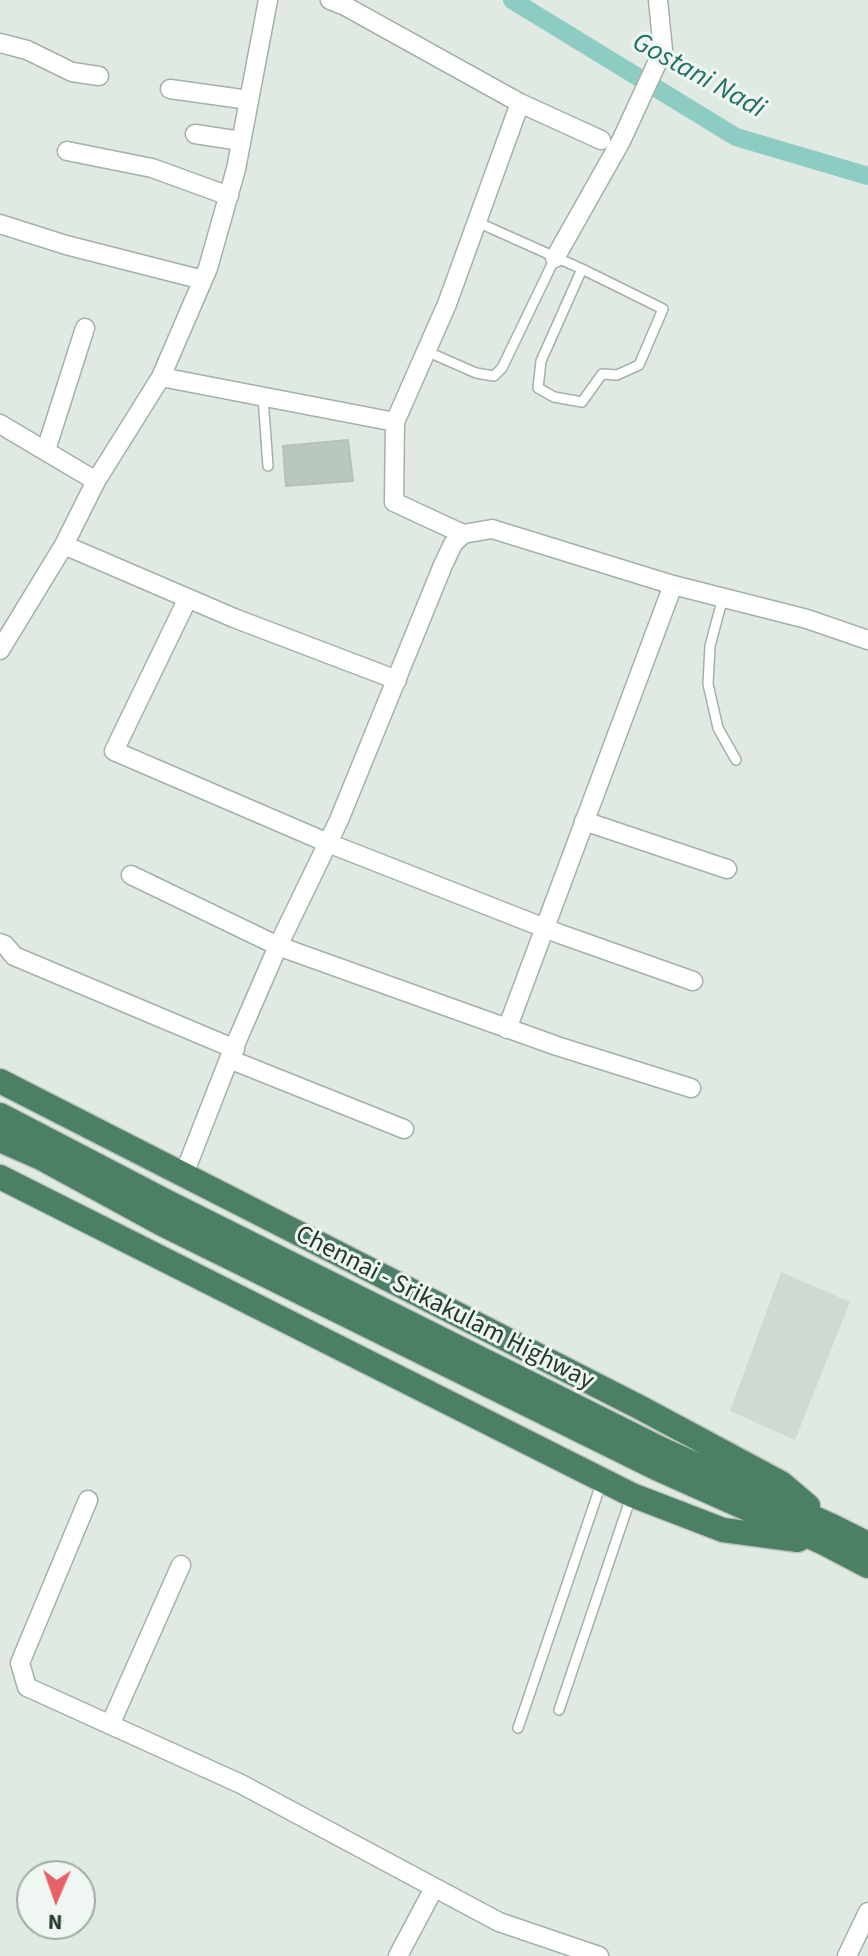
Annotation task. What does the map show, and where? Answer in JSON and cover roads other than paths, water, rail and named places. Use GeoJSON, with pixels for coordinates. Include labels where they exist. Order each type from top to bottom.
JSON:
{"type":"FeatureCollection","features":[{"type":"Feature","properties":{"kind":"highway"},"geometry":{"type":"LineString","coordinates":[[0,1081],[641,1408],[781,1483],[828,1534],[868,1566]]}},
{"type":"Feature","properties":{"kind":"highway","name":"Chennai - Srikakulam Highway"},"geometry":{"type":"LineString","coordinates":[[0,1115],[828,1534],[868,1544]]}},
{"type":"Feature","properties":{"kind":"highway"},"geometry":{"type":"LineString","coordinates":[[0,1140],[41,1158],[162,1224],[656,1468],[828,1534]]}},
{"type":"Feature","properties":{"kind":"highway"},"geometry":{"type":"LineString","coordinates":[[0,1177],[632,1495],[723,1530],[828,1534]]}},
{"type":"Feature","properties":{"kind":"street"},"geometry":{"type":"LineString","coordinates":[[0,650],[64,545],[96,481],[161,377],[208,268],[229,196],[268,0]]}},
{"type":"Feature","properties":{"kind":"street"},"geometry":{"type":"LineString","coordinates":[[330,0],[520,103],[601,140]]}},
{"type":"Feature","properties":{"kind":"street"},"geometry":{"type":"LineString","coordinates":[[555,258],[621,141],[663,50],[658,0]]}},
{"type":"Feature","properties":{"kind":"street"},"geometry":{"type":"LineString","coordinates":[[0,43],[27,50],[72,72],[99,76]]}},
{"type":"Feature","properties":{"kind":"street"},"geometry":{"type":"LineString","coordinates":[[170,89],[249,100]]}},
{"type":"Feature","properties":{"kind":"street"},"geometry":{"type":"LineString","coordinates":[[520,103],[447,304],[395,422],[394,502],[463,534],[492,529],[673,585],[807,619],[868,640]]}},
{"type":"Feature","properties":{"kind":"street"},"geometry":{"type":"LineString","coordinates":[[195,134],[241,141]]}},
{"type":"Feature","properties":{"kind":"street"},"geometry":{"type":"LineString","coordinates":[[67,151],[152,168],[229,196]]}},
{"type":"Feature","properties":{"kind":"street"},"geometry":{"type":"LineString","coordinates":[[0,224],[66,245],[203,280]]}},
{"type":"Feature","properties":{"kind":"street"},"geometry":{"type":"LineString","coordinates":[[46,450],[85,328]]}},
{"type":"Feature","properties":{"kind":"street"},"geometry":{"type":"LineString","coordinates":[[161,377],[395,422]]}},
{"type":"Feature","properties":{"kind":"street"},"geometry":{"type":"LineString","coordinates":[[0,424],[96,481]]}},
{"type":"Feature","properties":{"kind":"street"},"geometry":{"type":"LineString","coordinates":[[184,1174],[278,946],[328,843],[443,565],[453,544],[463,534]]}},
{"type":"Feature","properties":{"kind":"street"},"geometry":{"type":"LineString","coordinates":[[64,545],[234,618],[397,680]]}},
{"type":"Feature","properties":{"kind":"street"},"geometry":{"type":"LineString","coordinates":[[507,1029],[673,585]]}},
{"type":"Feature","properties":{"kind":"street"},"geometry":{"type":"LineString","coordinates":[[188,598],[114,751],[328,843],[544,928],[693,981]]}},
{"type":"Feature","properties":{"kind":"street"},"geometry":{"type":"LineString","coordinates":[[584,821],[727,869]]}},
{"type":"Feature","properties":{"kind":"street"},"geometry":{"type":"LineString","coordinates":[[131,875],[278,946],[507,1029],[691,1088]]}},
{"type":"Feature","properties":{"kind":"street"},"geometry":{"type":"LineString","coordinates":[[0,943],[14,956],[404,1129]]}},
{"type":"Feature","properties":{"kind":"street"},"geometry":{"type":"LineString","coordinates":[[88,1500],[20,1663],[27,1687],[241,1784],[499,1922],[599,1956]]}},
{"type":"Feature","properties":{"kind":"street"},"geometry":{"type":"LineString","coordinates":[[110,1725],[181,1565]]}},
{"type":"Feature","properties":{"kind":"street"},"geometry":{"type":"LineString","coordinates":[[398,1956],[434,1888]]}},
{"type":"Feature","properties":{"kind":"street"},"geometry":{"type":"LineString","coordinates":[[847,1956],[868,1912]]}},
{"type":"Feature","properties":{"kind":"lane"},"geometry":{"type":"LineString","coordinates":[[477,222],[582,269],[663,309],[639,365],[617,375],[602,374],[582,402],[554,397],[538,388],[541,361],[582,269]]}},
{"type":"Feature","properties":{"kind":"lane"},"geometry":{"type":"LineString","coordinates":[[426,351],[476,373],[494,376],[502,368],[555,258]]}},
{"type":"Feature","properties":{"kind":"lane"},"geometry":{"type":"LineString","coordinates":[[263,397],[268,466]]}},
{"type":"Feature","properties":{"kind":"lane"},"geometry":{"type":"LineString","coordinates":[[723,597],[710,646],[708,684],[718,728],[736,760]]}},
{"type":"Feature","properties":{"kind":"lane"},"geometry":{"type":"LineString","coordinates":[[518,1728],[603,1480]]}},
{"type":"Feature","properties":{"kind":"lane"},"geometry":{"type":"LineString","coordinates":[[559,1710],[632,1495]]}},
{"type":"Feature","properties":{"kind":"waterway","name":"Gostani Nadi"},"geometry":{"type":"LineString","coordinates":[[512,0],[736,137],[868,176]]}}]}
